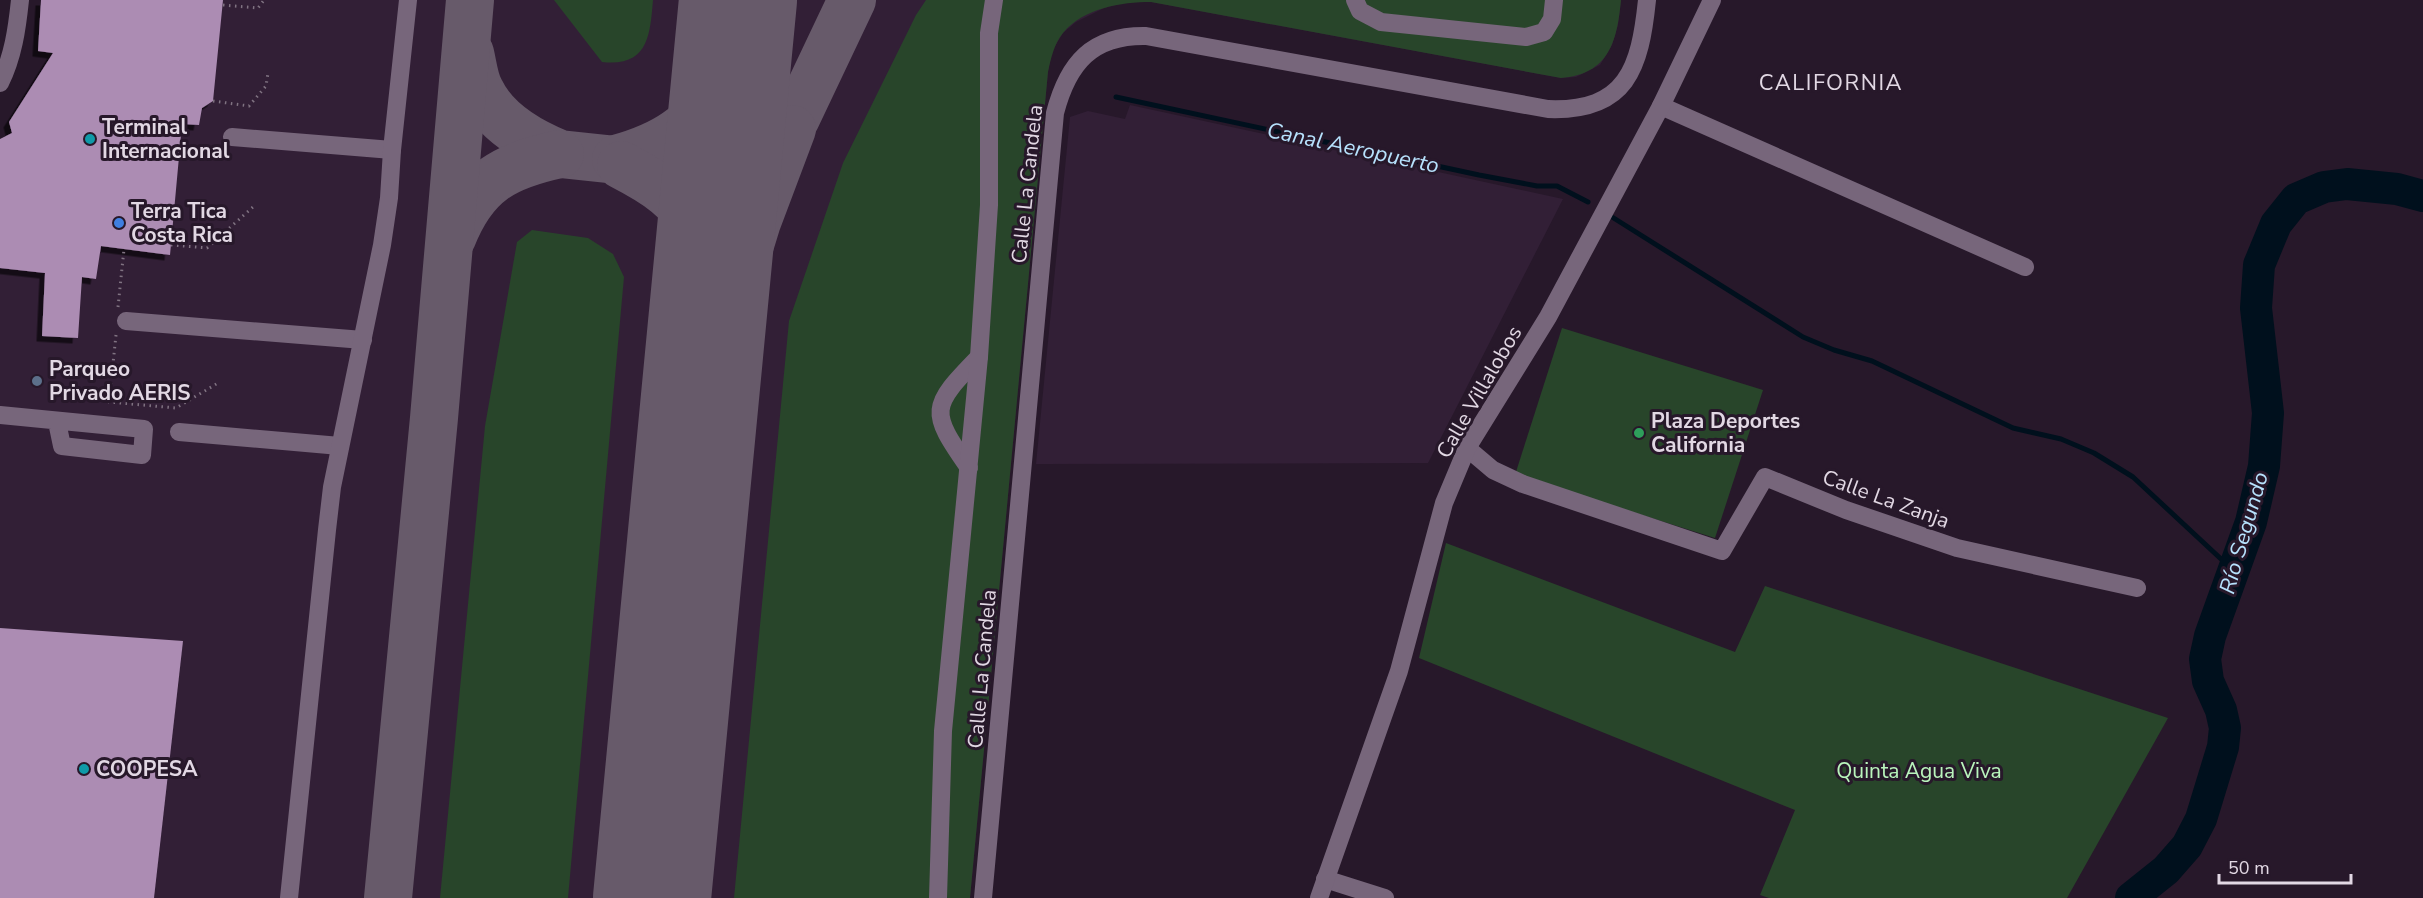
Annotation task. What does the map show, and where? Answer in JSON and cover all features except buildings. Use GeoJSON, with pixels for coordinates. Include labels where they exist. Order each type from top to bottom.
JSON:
{"type":"FeatureCollection","features":[{"type":"Feature","properties":{"kind":"street"},"geometry":{"type":"LineString","coordinates":[[0,83],[9,66],[18,27],[20,0]]}},
{"type":"Feature","properties":{"kind":"street"},"geometry":{"type":"LineString","coordinates":[[290,898],[327,530],[340,446],[382,245],[389,198],[408,0]]}},
{"type":"Feature","properties":{"kind":"street"},"geometry":{"type":"LineString","coordinates":[[938,898],[943,731],[979,357],[988,205],[989,33],[994,0]]}},
{"type":"Feature","properties":{"kind":"street"},"geometry":{"type":"LineString","coordinates":[[1354,0],[1360,11],[1381,22],[1526,37],[1544,32],[1552,18],[1554,0]]}},
{"type":"Feature","properties":{"kind":"street","name":"Calle La Candela"},"geometry":{"type":"LineString","coordinates":[[983,898],[1055,113],[1061,89],[1071,70],[1083,56],[1098,45],[1128,35],[1146,36],[1548,109],[1568,110],[1587,107],[1605,99],[1620,87],[1631,72],[1639,54],[1647,0]]}},
{"type":"Feature","properties":{"kind":"street","name":"Calle Villalobos"},"geometry":{"type":"LineString","coordinates":[[1319,898],[1399,671],[1444,502],[1467,448],[1548,317],[1661,106],[1712,0]]}},
{"type":"Feature","properties":{"kind":"street"},"geometry":{"type":"LineString","coordinates":[[1661,106],[2025,267]]}},
{"type":"Feature","properties":{"kind":"street"},"geometry":{"type":"LineString","coordinates":[[232,137],[392,150]]}},
{"type":"Feature","properties":{"kind":"street"},"geometry":{"type":"LineString","coordinates":[[120,320],[363,340]]}},
{"type":"Feature","properties":{"kind":"street"},"geometry":{"type":"LineString","coordinates":[[969,468],[946,436],[939,414],[944,398],[979,357]]}},
{"type":"Feature","properties":{"kind":"street"},"geometry":{"type":"LineString","coordinates":[[0,415],[57,422]]}},
{"type":"Feature","properties":{"kind":"street"},"geometry":{"type":"LineString","coordinates":[[179,432],[340,446]]}},
{"type":"Feature","properties":{"kind":"street","name":"Calle La Zanja"},"geometry":{"type":"LineString","coordinates":[[1467,448],[1493,470],[1523,484],[1722,551],[1765,477],[1846,510],[1957,548],[2137,588]]}},
{"type":"Feature","properties":{"kind":"street"},"geometry":{"type":"LineString","coordinates":[[1325,879],[1385,898]]}},
{"type":"Feature","properties":{"kind":"path"},"geometry":{"type":"LineString","coordinates":[[223,4],[258,9],[264,0]]}},
{"type":"Feature","properties":{"kind":"path"},"geometry":{"type":"LineString","coordinates":[[213,101],[249,106],[266,86],[268,73]]}},
{"type":"Feature","properties":{"kind":"path"},"geometry":{"type":"LineString","coordinates":[[171,245],[207,248],[253,207]]}},
{"type":"Feature","properties":{"kind":"path"},"geometry":{"type":"LineString","coordinates":[[123,249],[120,320],[109,402],[176,408],[218,383]]}},
{"type":"Feature","properties":{"kind":"shaded area"},"geometry":{"type":"Polygon","coordinates":[[[41,0],[1621,0],[1618,25],[1612,45],[1600,65],[1576,77],[1561,78],[1151,2],[1128,2],[1104,8],[1076,22],[1063,33],[1052,51],[1048,72],[970,898],[0,898],[0,188],[12,133],[9,122],[53,53],[38,51],[41,0]]]}},
{"type":"Feature","properties":{"kind":"shaded area"},"geometry":{"type":"Polygon","coordinates":[[[1130,105],[1563,199],[1428,463],[1036,464],[1070,117],[1088,111],[1125,119],[1130,105]]]}},
{"type":"Feature","properties":{"kind":"green space"},"geometry":{"type":"Polygon","coordinates":[[[554,0],[653,0],[648,37],[644,46],[638,54],[629,59],[602,62],[554,0]]]}},
{"type":"Feature","properties":{"kind":"green space"},"geometry":{"type":"Polygon","coordinates":[[[926,0],[1621,0],[1617,29],[1608,53],[1590,70],[1561,78],[1151,2],[1116,5],[1092,12],[1072,24],[1063,33],[1055,46],[1048,72],[970,898],[734,898],[789,321],[843,163],[916,15],[926,0]]]}},
{"type":"Feature","properties":{"kind":"green space"},"geometry":{"type":"Polygon","coordinates":[[[532,230],[588,238],[613,254],[624,277],[568,898],[440,898],[485,426],[517,242],[532,230]]]}},
{"type":"Feature","properties":{"kind":"green space","name":"Plaza Deportes California"},"geometry":{"type":"Polygon","coordinates":[[[1562,328],[1763,390],[1715,538],[1515,475],[1562,328]]]}},
{"type":"Feature","properties":{"kind":"green space","name":"Quinta Agua Viva"},"geometry":{"type":"Polygon","coordinates":[[[1446,543],[1735,652],[1765,586],[2168,718],[2067,898],[1769,898],[1760,895],[1795,810],[1419,658],[1446,543]]]}},
{"type":"Feature","properties":{"kind":"waterway","name":"Canal Aeropuerto"},"geometry":{"type":"LineString","coordinates":[[1116,97],[1479,175],[1537,186],[1557,186],[1588,202]]}},
{"type":"Feature","properties":{"kind":"waterway","name":"Río Segundo"},"geometry":{"type":"LineString","coordinates":[[2131,898],[2166,870],[2187,846],[2201,819],[2223,747],[2225,728],[2221,710],[2208,681],[2205,659],[2210,636],[2251,522],[2264,466],[2268,413],[2256,308],[2259,265],[2276,224],[2296,199],[2324,187],[2347,184],[2397,189],[2423,196]]}},
{"type":"Feature","properties":{"kind":"waterway"},"geometry":{"type":"LineString","coordinates":[[1612,217],[1803,337],[1834,350],[1872,361],[2013,428],[2061,439],[2094,453],[2133,477],[2235,572]]}},
{"type":"Feature","properties":{"kind":"taxiway"},"geometry":{"type":"LineString","coordinates":[[388,898],[434,418],[470,0]]}},
{"type":"Feature","properties":{"kind":"taxiway"},"geometry":{"type":"LineString","coordinates":[[470,53],[478,86],[494,112],[514,129],[548,149],[560,154],[720,171],[760,158],[780,141],[796,118],[852,0]]}},
{"type":"Feature","properties":{"kind":"taxiway"},"geometry":{"type":"LineString","coordinates":[[616,159],[663,141],[677,132],[700,111],[719,81],[736,19]]}},
{"type":"Feature","properties":{"kind":"taxiway"},"geometry":{"type":"LineString","coordinates":[[693,462],[736,290],[757,222],[792,129]]}},
{"type":"Feature","properties":{"kind":"taxiway"},"geometry":{"type":"LineString","coordinates":[[452,238],[470,203],[493,180],[523,164],[560,154]]}},
{"type":"Feature","properties":{"kind":"taxiway"},"geometry":{"type":"LineString","coordinates":[[621,165],[656,185],[686,212],[702,240],[710,277]]}},
{"type":"Feature","properties":{"kind":"runway"},"geometry":{"type":"LineString","coordinates":[[652,898],[738,0]]}},
{"type":"Feature","properties":{"kind":"place","name":"Terminal Internacional"},"geometry":{"type":"Point","coordinates":[90,139]}},
{"type":"Feature","properties":{"kind":"place","name":"Terra Tica Costa Rica"},"geometry":{"type":"Point","coordinates":[119,223]}},
{"type":"Feature","properties":{"kind":"place","name":"Parqueo Privado AERIS"},"geometry":{"type":"Point","coordinates":[37,381]}},
{"type":"Feature","properties":{"kind":"place","name":"Plaza Deportes California"},"geometry":{"type":"Point","coordinates":[1639,433]}},
{"type":"Feature","properties":{"kind":"place","name":"COOPESA"},"geometry":{"type":"Point","coordinates":[84,769]}},
{"type":"Feature","properties":{"kind":"district","name":"CALIFORNIA"},"geometry":{"type":"Point","coordinates":[1831,83]}}]}
